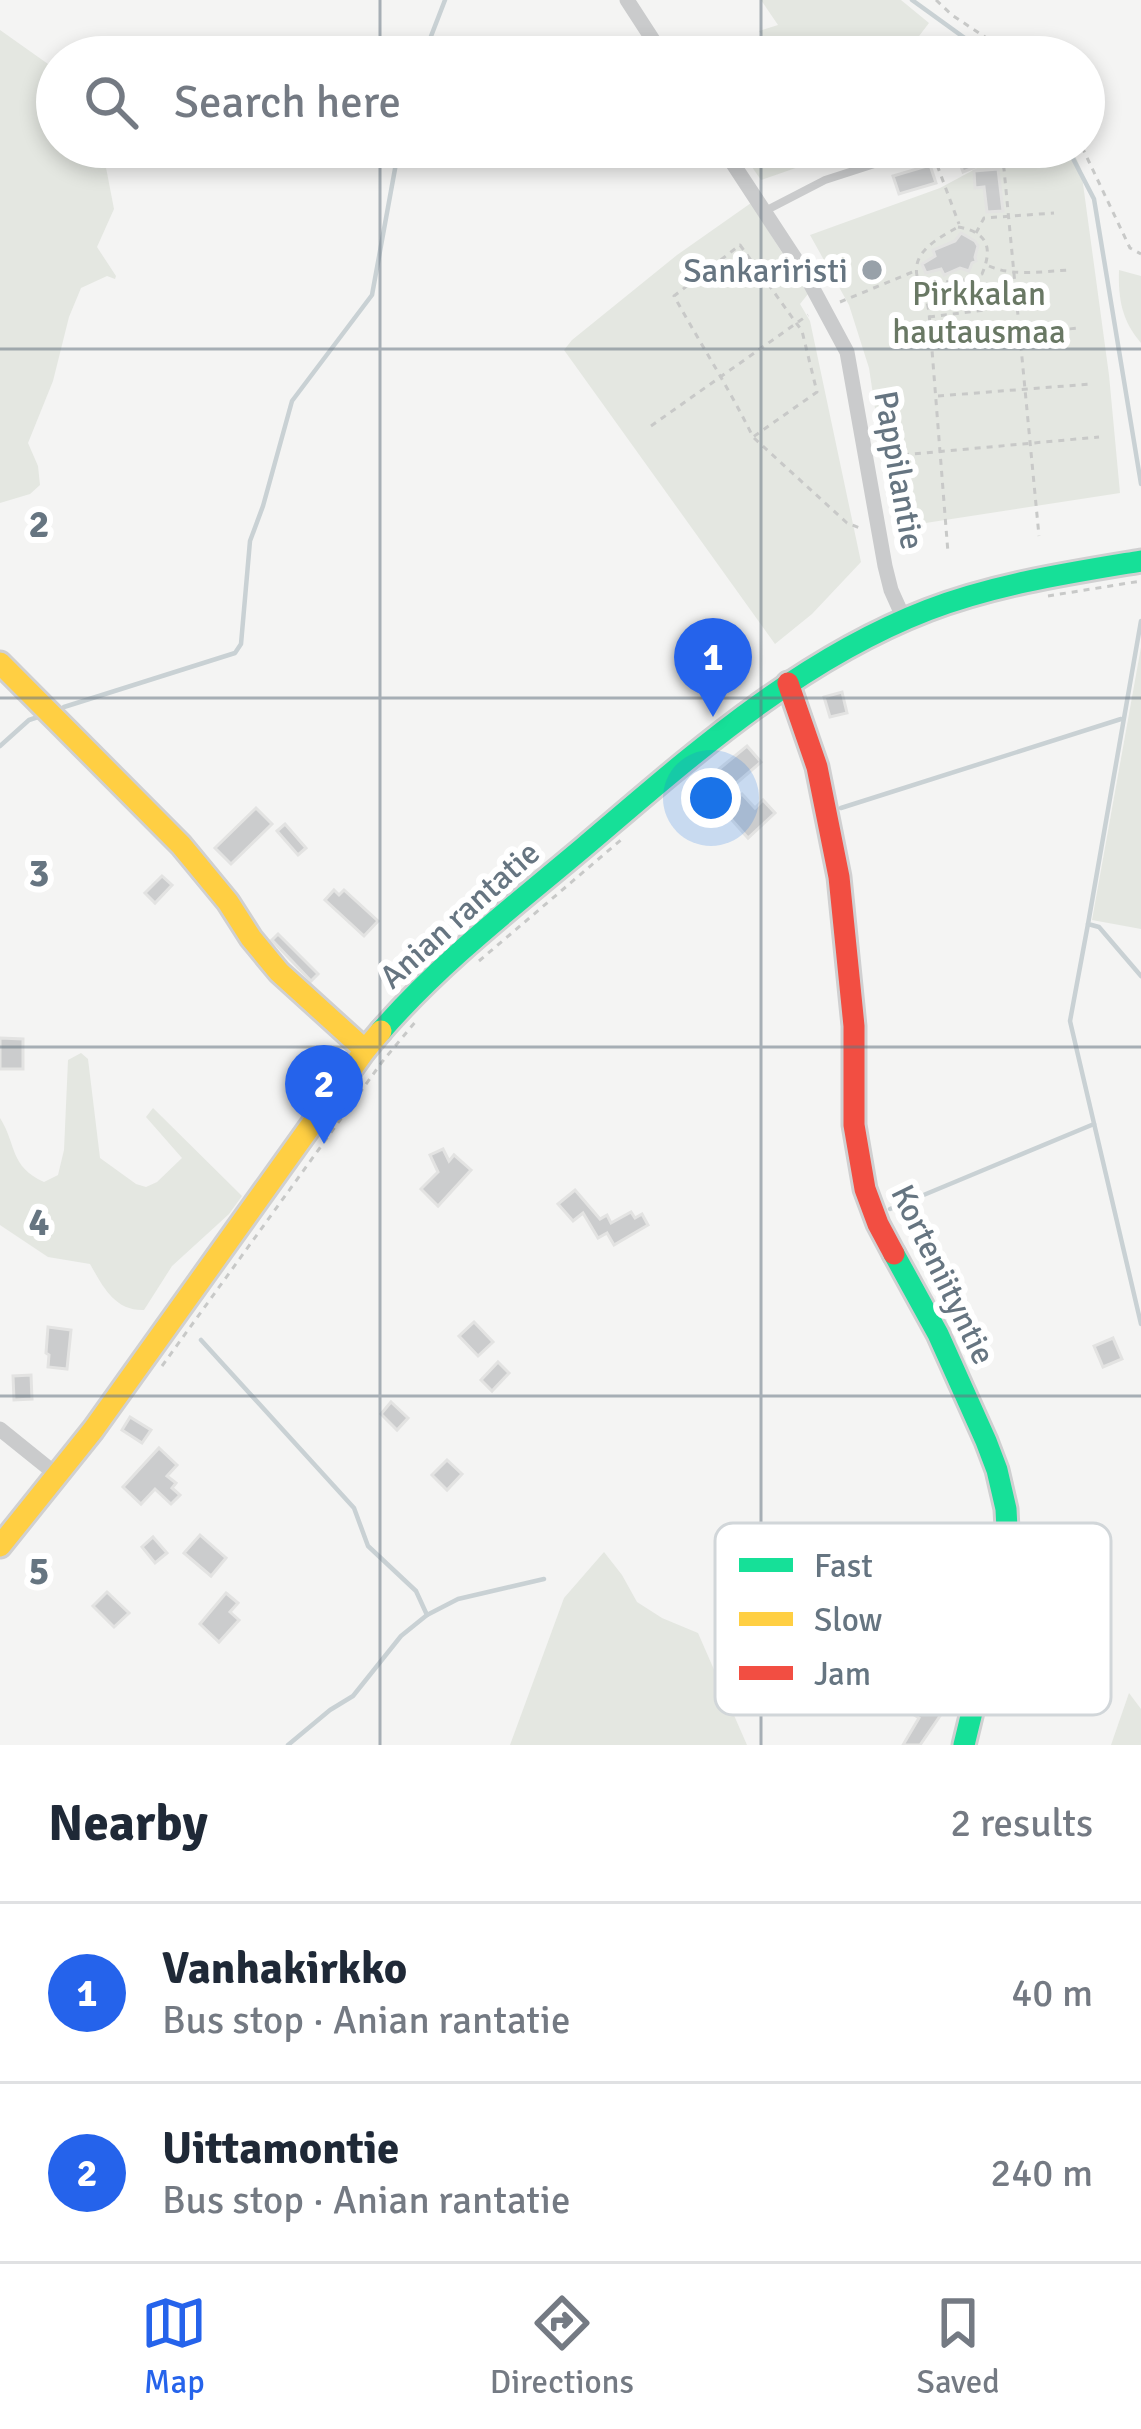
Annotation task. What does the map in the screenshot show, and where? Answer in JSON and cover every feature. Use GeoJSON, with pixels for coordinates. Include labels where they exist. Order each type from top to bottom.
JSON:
{"type":"FeatureCollection","features":[{"type":"Feature","properties":{"kind":"street"},"geometry":{"type":"LineString","coordinates":[[627,0],[650,36]]}},
{"type":"Feature","properties":{"kind":"street","name":"Pappilantie"},"geometry":{"type":"LineString","coordinates":[[736,168],[824,309],[851,364],[891,590],[904,620]]}},
{"type":"Feature","properties":{"kind":"street","name":"Anian rantatie"},"geometry":{"type":"LineString","coordinates":[[0,1546],[93,1430],[365,1050],[414,994],[501,917],[708,742],[840,651],[904,620],[1015,584],[1141,562]]}},
{"type":"Feature","properties":{"kind":"street"},"geometry":{"type":"LineString","coordinates":[[0,663],[181,845],[279,972],[365,1050]]}},
{"type":"Feature","properties":{"kind":"street","name":"Korteniityntie"},"geometry":{"type":"LineString","coordinates":[[788,683],[817,767],[839,877],[854,1026],[854,1125],[865,1189],[986,1441],[1007,1523]]}},
{"type":"Feature","properties":{"kind":"street"},"geometry":{"type":"LineString","coordinates":[[0,1429],[57,1475]]}},
{"type":"Feature","properties":{"kind":"street","name":"Korteniityntie"},"geometry":{"type":"LineString","coordinates":[[964,1745],[971,1715]]}},
{"type":"Feature","properties":{"kind":"lane"},"geometry":{"type":"LineString","coordinates":[[764,212],[826,180],[863,168]]}},
{"type":"Feature","properties":{"kind":"path"},"geometry":{"type":"LineString","coordinates":[[936,0],[984,36]]}},
{"type":"Feature","properties":{"kind":"path"},"geometry":{"type":"LineString","coordinates":[[937,168],[960,227]]}},
{"type":"Feature","properties":{"kind":"path"},"geometry":{"type":"LineString","coordinates":[[1002,168],[1040,536]]}},
{"type":"Feature","properties":{"kind":"path"},"geometry":{"type":"LineString","coordinates":[[1092,168],[1130,248],[1141,254]]}},
{"type":"Feature","properties":{"kind":"path"},"geometry":{"type":"LineString","coordinates":[[976,232],[984,218],[1054,213]]}},
{"type":"Feature","properties":{"kind":"path"},"geometry":{"type":"LineString","coordinates":[[960,227],[976,232],[988,246],[982,274],[970,280],[917,276],[919,255],[942,236],[960,227]]}},
{"type":"Feature","properties":{"kind":"path"},"geometry":{"type":"LineString","coordinates":[[753,437],[818,392],[806,339],[740,245],[674,296],[753,437],[847,523],[878,526]]}},
{"type":"Feature","properties":{"kind":"path"},"geometry":{"type":"LineString","coordinates":[[986,265],[1001,272],[1070,270]]}},
{"type":"Feature","properties":{"kind":"path"},"geometry":{"type":"LineString","coordinates":[[651,426],[796,322],[915,271]]}},
{"type":"Feature","properties":{"kind":"path"},"geometry":{"type":"LineString","coordinates":[[923,280],[948,554]]}},
{"type":"Feature","properties":{"kind":"path"},"geometry":{"type":"LineString","coordinates":[[929,317],[1017,306]]}},
{"type":"Feature","properties":{"kind":"path"},"geometry":{"type":"LineString","coordinates":[[1019,333],[1080,328]]}},
{"type":"Feature","properties":{"kind":"path"},"geometry":{"type":"LineString","coordinates":[[935,396],[1091,384]]}},
{"type":"Feature","properties":{"kind":"path"},"geometry":{"type":"LineString","coordinates":[[891,456],[1099,437]]}},
{"type":"Feature","properties":{"kind":"path"},"geometry":{"type":"LineString","coordinates":[[1034,599],[1141,581]]}},
{"type":"Feature","properties":{"kind":"path"},"geometry":{"type":"LineString","coordinates":[[465,973],[617,846],[629,830]]}},
{"type":"Feature","properties":{"kind":"path"},"geometry":{"type":"LineString","coordinates":[[156,1371],[168,1361],[382,1062],[421,1016]]}},
{"type":"Feature","properties":{"kind":"green space"},"geometry":{"type":"Polygon","coordinates":[[[761,0],[901,0],[929,23],[919,36],[762,36],[759,31],[778,25],[761,0]]]}},
{"type":"Feature","properties":{"kind":"green space"},"geometry":{"type":"Polygon","coordinates":[[[0,30],[36,56],[36,168],[106,168],[114,209],[97,247],[116,276],[81,288],[69,317],[53,381],[28,443],[40,485],[30,494],[0,503],[0,30]]]}},
{"type":"Feature","properties":{"kind":"green space"},"geometry":{"type":"Polygon","coordinates":[[[753,168],[795,168],[761,180],[753,168]]]}},
{"type":"Feature","properties":{"kind":"green space","name":"Pirkkalan hautausmaa"},"geometry":{"type":"Polygon","coordinates":[[[977,168],[1081,168],[1120,493],[893,528],[869,368],[849,305],[810,235],[940,188],[977,168]]]}},
{"type":"Feature","properties":{"kind":"green space","name":"Pirkkalan hautausmaa"},"geometry":{"type":"Polygon","coordinates":[[[751,203],[808,294],[800,304],[810,321],[861,562],[812,614],[775,644],[564,350],[677,255],[751,203]]]}},
{"type":"Feature","properties":{"kind":"green space"},"geometry":{"type":"Polygon","coordinates":[[[1119,270],[1141,276],[1141,343],[1122,309],[1119,270]]]}},
{"type":"Feature","properties":{"kind":"green space"},"geometry":{"type":"Polygon","coordinates":[[[1141,647],[1141,929],[1092,920],[1141,647]]]}},
{"type":"Feature","properties":{"kind":"green space"},"geometry":{"type":"Polygon","coordinates":[[[81,1053],[88,1059],[100,1158],[136,1184],[146,1187],[157,1182],[182,1158],[146,1117],[153,1108],[242,1196],[172,1266],[144,1310],[118,1302],[90,1264],[48,1257],[0,1225],[0,1118],[25,1169],[44,1182],[58,1175],[64,1150],[68,1060],[81,1053]]]}},
{"type":"Feature","properties":{"kind":"green space"},"geometry":{"type":"Polygon","coordinates":[[[604,1552],[637,1602],[698,1633],[715,1672],[715,1715],[734,1715],[747,1745],[510,1745],[564,1598],[604,1552]]]}},
{"type":"Feature","properties":{"kind":"green space"},"geometry":{"type":"Polygon","coordinates":[[[1129,1693],[1141,1709],[1141,1745],[1111,1745],[1129,1693]]]}},
{"type":"Feature","properties":{"kind":"building"},"geometry":{"type":"Polygon","coordinates":[[[931,168],[936,183],[899,194],[893,176],[931,168]]]}},
{"type":"Feature","properties":{"kind":"building"},"geometry":{"type":"Polygon","coordinates":[[[998,169],[1003,211],[987,212],[984,187],[975,188],[974,171],[998,169]]]}},
{"type":"Feature","properties":{"kind":"building"},"geometry":{"type":"Polygon","coordinates":[[[961,233],[978,246],[969,271],[926,273],[922,264],[935,256],[933,250],[955,241],[961,233]]]}},
{"type":"Feature","properties":{"kind":"building"},"geometry":{"type":"Polygon","coordinates":[[[842,692],[847,713],[830,717],[824,697],[842,692]]]}},
{"type":"Feature","properties":{"kind":"building"},"geometry":{"type":"Polygon","coordinates":[[[747,746],[761,762],[733,786],[719,769],[747,746]]]}},
{"type":"Feature","properties":{"kind":"building"},"geometry":{"type":"Polygon","coordinates":[[[742,794],[755,808],[763,800],[775,813],[748,838],[723,810],[742,794]]]}},
{"type":"Feature","properties":{"kind":"building"},"geometry":{"type":"Polygon","coordinates":[[[256,808],[272,824],[231,864],[215,848],[256,808]]]}},
{"type":"Feature","properties":{"kind":"building"},"geometry":{"type":"Polygon","coordinates":[[[285,824],[306,848],[298,855],[277,831],[285,824]]]}},
{"type":"Feature","properties":{"kind":"building"},"geometry":{"type":"Polygon","coordinates":[[[162,876],[172,885],[155,903],[145,893],[162,876]]]}},
{"type":"Feature","properties":{"kind":"building"},"geometry":{"type":"Polygon","coordinates":[[[334,890],[339,895],[344,890],[378,921],[364,936],[325,900],[334,890]]]}},
{"type":"Feature","properties":{"kind":"building"},"geometry":{"type":"Polygon","coordinates":[[[278,934],[318,974],[311,981],[272,940],[278,934]]]}},
{"type":"Feature","properties":{"kind":"building"},"geometry":{"type":"Polygon","coordinates":[[[0,1038],[23,1039],[23,1069],[0,1069],[0,1038]]]}},
{"type":"Feature","properties":{"kind":"building"},"geometry":{"type":"Polygon","coordinates":[[[443,1149],[449,1161],[454,1155],[471,1170],[438,1206],[421,1189],[438,1172],[430,1155],[443,1149]]]}},
{"type":"Feature","properties":{"kind":"building"},"geometry":{"type":"Polygon","coordinates":[[[575,1190],[600,1219],[607,1215],[611,1223],[631,1212],[635,1218],[642,1214],[648,1225],[614,1245],[607,1233],[598,1238],[583,1213],[573,1221],[558,1204],[575,1190]]]}},
{"type":"Feature","properties":{"kind":"building"},"geometry":{"type":"Polygon","coordinates":[[[474,1322],[493,1342],[478,1356],[459,1336],[474,1322]]]}},
{"type":"Feature","properties":{"kind":"building"},"geometry":{"type":"Polygon","coordinates":[[[48,1327],[71,1330],[67,1369],[48,1367],[48,1327]]]}},
{"type":"Feature","properties":{"kind":"building"},"geometry":{"type":"Polygon","coordinates":[[[1113,1338],[1122,1359],[1103,1367],[1094,1346],[1113,1338]]]}},
{"type":"Feature","properties":{"kind":"building"},"geometry":{"type":"Polygon","coordinates":[[[498,1362],[509,1373],[492,1391],[481,1380],[498,1362]]]}},
{"type":"Feature","properties":{"kind":"building"},"geometry":{"type":"Polygon","coordinates":[[[31,1375],[32,1399],[14,1400],[13,1376],[31,1375]]]}},
{"type":"Feature","properties":{"kind":"building"},"geometry":{"type":"Polygon","coordinates":[[[391,1402],[408,1418],[397,1430],[381,1414],[391,1402]]]}},
{"type":"Feature","properties":{"kind":"building"},"geometry":{"type":"Polygon","coordinates":[[[130,1417],[151,1430],[142,1443],[122,1430],[130,1417]]]}},
{"type":"Feature","properties":{"kind":"building"},"geometry":{"type":"Polygon","coordinates":[[[159,1448],[177,1465],[167,1476],[180,1495],[171,1504],[155,1489],[141,1504],[123,1487],[159,1448]]]}},
{"type":"Feature","properties":{"kind":"building"},"geometry":{"type":"Polygon","coordinates":[[[447,1460],[462,1474],[447,1490],[432,1475],[447,1460]]]}},
{"type":"Feature","properties":{"kind":"building"},"geometry":{"type":"Polygon","coordinates":[[[200,1535],[226,1558],[211,1576],[184,1553],[200,1535]]]}},
{"type":"Feature","properties":{"kind":"building"},"geometry":{"type":"Polygon","coordinates":[[[153,1537],[167,1553],[155,1563],[142,1547],[153,1537]]]}},
{"type":"Feature","properties":{"kind":"building"},"geometry":{"type":"Polygon","coordinates":[[[107,1592],[129,1613],[114,1627],[93,1606],[107,1592]]]}},
{"type":"Feature","properties":{"kind":"building"},"geometry":{"type":"Polygon","coordinates":[[[226,1593],[238,1603],[230,1612],[239,1620],[219,1642],[200,1624],[226,1593]]]}},
{"type":"Feature","properties":{"kind":"building"},"geometry":{"type":"Polygon","coordinates":[[[914,1715],[940,1716],[920,1745],[903,1745],[919,1718],[914,1715]]]}},
{"type":"Feature","properties":{"kind":"waterway"},"geometry":{"type":"LineString","coordinates":[[431,36],[445,0]]}},
{"type":"Feature","properties":{"kind":"waterway"},"geometry":{"type":"LineString","coordinates":[[912,0],[962,36]]}},
{"type":"Feature","properties":{"kind":"waterway"},"geometry":{"type":"LineString","coordinates":[[64,707],[235,653],[241,644],[250,541],[292,401],[372,295],[395,168]]}},
{"type":"Feature","properties":{"kind":"waterway"},"geometry":{"type":"LineString","coordinates":[[1078,168],[1094,199],[1141,484]]}},
{"type":"Feature","properties":{"kind":"waterway"},"geometry":{"type":"LineString","coordinates":[[1141,621],[1088,924],[1099,927],[1141,976]]}},
{"type":"Feature","properties":{"kind":"waterway"},"geometry":{"type":"LineString","coordinates":[[0,746],[29,720],[41,716]]}},
{"type":"Feature","properties":{"kind":"waterway"},"geometry":{"type":"LineString","coordinates":[[841,808],[1121,719]]}},
{"type":"Feature","properties":{"kind":"waterway"},"geometry":{"type":"LineString","coordinates":[[1088,924],[1070,1021],[1141,1324]]}},
{"type":"Feature","properties":{"kind":"waterway"},"geometry":{"type":"LineString","coordinates":[[890,1209],[1094,1124]]}},
{"type":"Feature","properties":{"kind":"waterway"},"geometry":{"type":"LineString","coordinates":[[201,1340],[354,1508],[368,1546],[416,1591],[427,1615]]}},
{"type":"Feature","properties":{"kind":"waterway"},"geometry":{"type":"LineString","coordinates":[[288,1745],[353,1696],[401,1636],[427,1615],[458,1599],[544,1579]]}},
{"type":"Feature","properties":{"kind":"traffic: fast"},"geometry":{"type":"LineString","coordinates":[[381,1031],[453,958],[664,779],[746,714],[833,656],[954,601],[1033,580],[1141,561]]}},
{"type":"Feature","properties":{"kind":"traffic: fast"},"geometry":{"type":"LineString","coordinates":[[894,1254],[938,1334],[986,1441],[1007,1523]]}},
{"type":"Feature","properties":{"kind":"traffic: fast"},"geometry":{"type":"LineString","coordinates":[[964,1745],[971,1715]]}},
{"type":"Feature","properties":{"kind":"traffic: slow"},"geometry":{"type":"LineString","coordinates":[[0,663],[181,845],[279,972],[365,1050]]}},
{"type":"Feature","properties":{"kind":"traffic: slow"},"geometry":{"type":"LineString","coordinates":[[0,1546],[93,1430],[381,1031]]}},
{"type":"Feature","properties":{"kind":"traffic: jam"},"geometry":{"type":"LineString","coordinates":[[788,683],[817,767],[839,877],[854,1026],[854,1125],[865,1189],[894,1254]]}},
{"type":"Feature","properties":{"kind":"place","name":"Sankariristi"},"geometry":{"type":"Point","coordinates":[872,270]}},
{"type":"Feature","properties":{"kind":"place","name":"Vanhakirkko"},"geometry":{"type":"Point","coordinates":[713,717]}},
{"type":"Feature","properties":{"kind":"place","name":"Uittamontie"},"geometry":{"type":"Point","coordinates":[324,1144]}}]}
